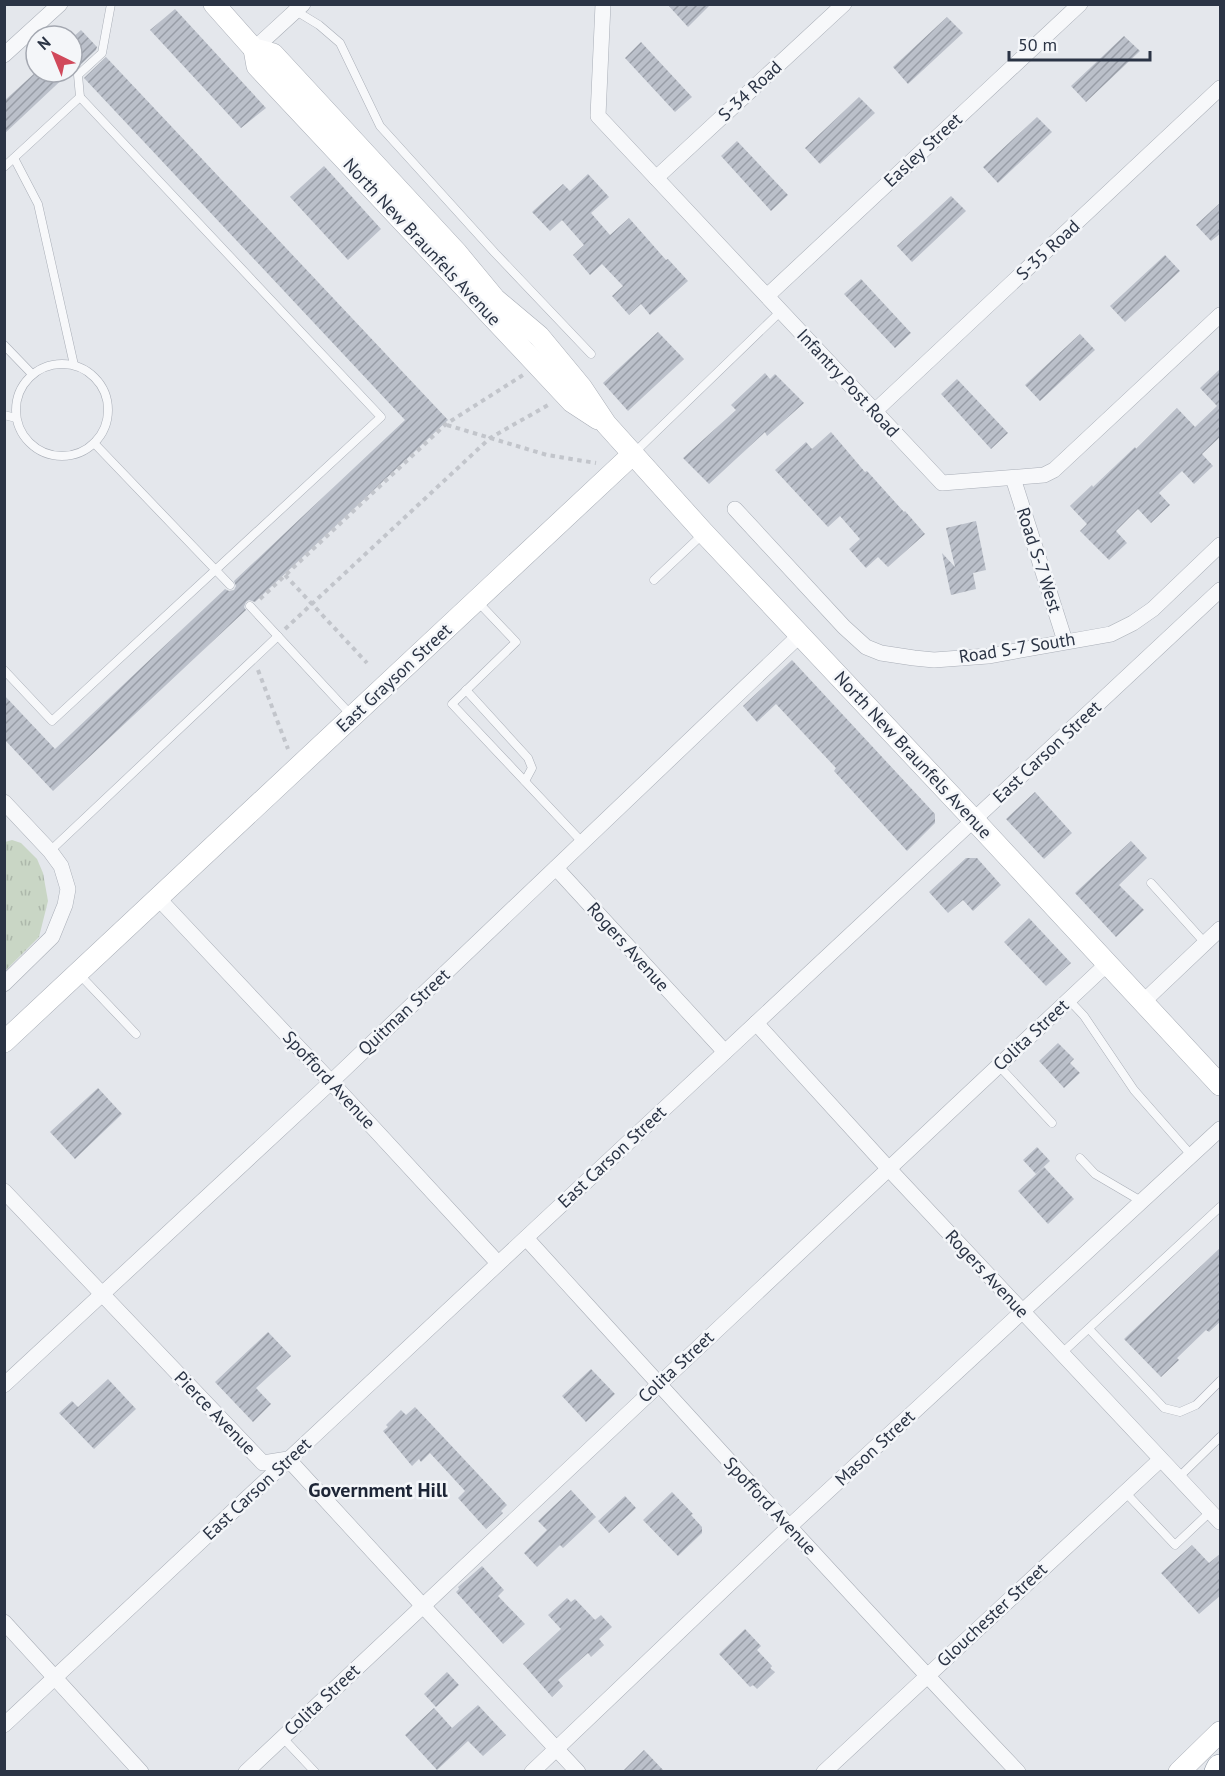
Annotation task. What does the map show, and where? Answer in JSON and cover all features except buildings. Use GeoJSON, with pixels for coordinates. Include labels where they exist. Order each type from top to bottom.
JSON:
{"type":"FeatureCollection","features":[{"type":"Feature","properties":{"kind":"street"},"geometry":{"type":"LineString","coordinates":[[4,55],[60,4]]}},
{"type":"Feature","properties":{"kind":"street","name":"North New Braunfels Avenue"},"geometry":{"type":"LineString","coordinates":[[214,4],[254,49],[257,66],[414,220],[466,277],[572,402],[606,424],[704,533],[1221,1085]]}},
{"type":"Feature","properties":{"kind":"street","name":"Infantry Post Road"},"geometry":{"type":"LineString","coordinates":[[603,4],[598,116],[942,483],[1044,475],[1054,470],[1221,315]]}},
{"type":"Feature","properties":{"kind":"street","name":"S-34 Road"},"geometry":{"type":"LineString","coordinates":[[656,178],[844,4]]}},
{"type":"Feature","properties":{"kind":"street","name":"Easley Street"},"geometry":{"type":"LineString","coordinates":[[767,296],[1080,4]]}},
{"type":"Feature","properties":{"kind":"street"},"geometry":{"type":"LineString","coordinates":[[254,49],[299,8]]}},
{"type":"Feature","properties":{"kind":"street","name":"S-35 Road"},"geometry":{"type":"LineString","coordinates":[[875,411],[1221,88]]}},
{"type":"Feature","properties":{"kind":"street","name":"East Grayson Street"},"geometry":{"type":"LineString","coordinates":[[4,1042],[633,454]]}},
{"type":"Feature","properties":{"kind":"street","name":"Road S-7 West"},"geometry":{"type":"LineString","coordinates":[[1013,478],[1065,641]]}},
{"type":"Feature","properties":{"kind":"street","name":"Road S-7 South"},"geometry":{"type":"LineString","coordinates":[[735,508],[844,627],[866,647],[881,653],[934,660],[977,657],[1111,634],[1153,609],[1221,545]]}},
{"type":"Feature","properties":{"kind":"street","name":"East Carson Street"},"geometry":{"type":"LineString","coordinates":[[4,1725],[1221,590]]}},
{"type":"Feature","properties":{"kind":"street","name":"Quitman Street"},"geometry":{"type":"LineString","coordinates":[[4,1385],[331,1082],[800,635]]}},
{"type":"Feature","properties":{"kind":"street"},"geometry":{"type":"LineString","coordinates":[[4,802],[50,851],[61,866],[68,889],[65,905],[52,937],[4,984]]}},
{"type":"Feature","properties":{"kind":"street","name":"Rogers Avenue"},"geometry":{"type":"LineString","coordinates":[[556,868],[725,1052]]}},
{"type":"Feature","properties":{"kind":"street","name":"Spofford Avenue"},"geometry":{"type":"LineString","coordinates":[[158,898],[498,1263]]}},
{"type":"Feature","properties":{"kind":"street"},"geometry":{"type":"LineString","coordinates":[[1143,1001],[1221,928]]}},
{"type":"Feature","properties":{"kind":"street","name":"Colita Street"},"geometry":{"type":"LineString","coordinates":[[246,1772],[1108,963]]}},
{"type":"Feature","properties":{"kind":"street","name":"Rogers Avenue"},"geometry":{"type":"LineString","coordinates":[[756,1023],[1022,1312],[1216,1517]]}},
{"type":"Feature","properties":{"kind":"street","name":"Mason Street"},"geometry":{"type":"LineString","coordinates":[[532,1772],[789,1527],[1221,1129]]}},
{"type":"Feature","properties":{"kind":"street","name":"Pierce Avenue"},"geometry":{"type":"LineString","coordinates":[[4,1191],[263,1463],[288,1459]]}},
{"type":"Feature","properties":{"kind":"street","name":"Spofford Avenue"},"geometry":{"type":"LineString","coordinates":[[526,1238],[926,1676],[1018,1772]]}},
{"type":"Feature","properties":{"kind":"street"},"geometry":{"type":"LineString","coordinates":[[288,1459],[578,1772]]}},
{"type":"Feature","properties":{"kind":"street","name":"Glouchester Street"},"geometry":{"type":"LineString","coordinates":[[824,1772],[1160,1460]]}},
{"type":"Feature","properties":{"kind":"street"},"geometry":{"type":"LineString","coordinates":[[4,1622],[141,1772]]}},
{"type":"Feature","properties":{"kind":"street"},"geometry":{"type":"LineString","coordinates":[[1179,1772],[1221,1732]]}},
{"type":"Feature","properties":{"kind":"lane"},"geometry":{"type":"LineString","coordinates":[[4,670],[52,721],[381,417],[80,97],[78,75],[102,53],[111,4]]}},
{"type":"Feature","properties":{"kind":"lane"},"geometry":{"type":"LineString","coordinates":[[299,8],[340,43],[380,126],[591,354]]}},
{"type":"Feature","properties":{"kind":"lane"},"geometry":{"type":"LineString","coordinates":[[4,167],[80,97]]}},
{"type":"Feature","properties":{"kind":"lane"},"geometry":{"type":"LineString","coordinates":[[14,158],[38,204],[74,365]]}},
{"type":"Feature","properties":{"kind":"lane","name":"East Grayson Street"},"geometry":{"type":"LineString","coordinates":[[633,454],[781,311]]}},
{"type":"Feature","properties":{"kind":"lane"},"geometry":{"type":"LineString","coordinates":[[4,345],[32,374]]}},
{"type":"Feature","properties":{"kind":"lane"},"geometry":{"type":"LineString","coordinates":[[65,363],[74,365],[93,375],[105,393],[108,414],[101,435],[94,443],[75,454],[53,455],[42,452],[25,438],[16,418],[16,399],[25,381],[47,365],[65,363]]}},
{"type":"Feature","properties":{"kind":"lane"},"geometry":{"type":"LineString","coordinates":[[4,415],[16,418]]}},
{"type":"Feature","properties":{"kind":"lane"},"geometry":{"type":"LineString","coordinates":[[94,443],[230,585]]}},
{"type":"Feature","properties":{"kind":"lane"},"geometry":{"type":"LineString","coordinates":[[654,580],[704,533]]}},
{"type":"Feature","properties":{"kind":"lane"},"geometry":{"type":"LineString","coordinates":[[477,601],[516,642],[452,704],[583,843]]}},
{"type":"Feature","properties":{"kind":"lane"},"geometry":{"type":"LineString","coordinates":[[251,607],[352,717]]}},
{"type":"Feature","properties":{"kind":"lane"},"geometry":{"type":"LineString","coordinates":[[50,851],[278,636]]}},
{"type":"Feature","properties":{"kind":"lane"},"geometry":{"type":"LineString","coordinates":[[466,690],[528,758],[532,768],[525,781]]}},
{"type":"Feature","properties":{"kind":"lane"},"geometry":{"type":"LineString","coordinates":[[1151,883],[1205,943]]}},
{"type":"Feature","properties":{"kind":"lane"},"geometry":{"type":"LineString","coordinates":[[78,973],[136,1034]]}},
{"type":"Feature","properties":{"kind":"lane"},"geometry":{"type":"LineString","coordinates":[[1069,1000],[1084,1016],[1134,1090],[1192,1156]]}},
{"type":"Feature","properties":{"kind":"lane"},"geometry":{"type":"LineString","coordinates":[[998,1065],[1052,1123]]}},
{"type":"Feature","properties":{"kind":"lane"},"geometry":{"type":"LineString","coordinates":[[1080,1158],[1095,1174],[1141,1201]]}},
{"type":"Feature","properties":{"kind":"lane"},"geometry":{"type":"LineString","coordinates":[[1062,1353],[1221,1207]]}},
{"type":"Feature","properties":{"kind":"lane"},"geometry":{"type":"LineString","coordinates":[[1089,1329],[1164,1408],[1180,1412],[1196,1405],[1221,1381]]}},
{"type":"Feature","properties":{"kind":"lane"},"geometry":{"type":"LineString","coordinates":[[1178,1478],[1221,1437]]}},
{"type":"Feature","properties":{"kind":"lane"},"geometry":{"type":"LineString","coordinates":[[1125,1492],[1175,1545],[1216,1517]]}},
{"type":"Feature","properties":{"kind":"lane"},"geometry":{"type":"LineString","coordinates":[[282,1737],[315,1772]]}},
{"type":"Feature","properties":{"kind":"path"},"geometry":{"type":"LineString","coordinates":[[251,607],[446,424],[531,369]]}},
{"type":"Feature","properties":{"kind":"path"},"geometry":{"type":"LineString","coordinates":[[278,636],[490,438],[559,398]]}},
{"type":"Feature","properties":{"kind":"path"},"geometry":{"type":"LineString","coordinates":[[446,424],[547,455],[598,463]]}},
{"type":"Feature","properties":{"kind":"path"},"geometry":{"type":"LineString","coordinates":[[285,575],[367,663]]}},
{"type":"Feature","properties":{"kind":"path"},"geometry":{"type":"LineString","coordinates":[[254,658],[288,749]]}},
{"type":"Feature","properties":{"kind":"green space"},"geometry":{"type":"Polygon","coordinates":[[[12,840],[21,843],[37,859],[43,873],[48,901],[39,937],[5,971],[5,842],[12,840]]]}},
{"type":"Feature","properties":{"kind":"district","name":"Government Hill"},"geometry":{"type":"Point","coordinates":[378,1490]}}]}
